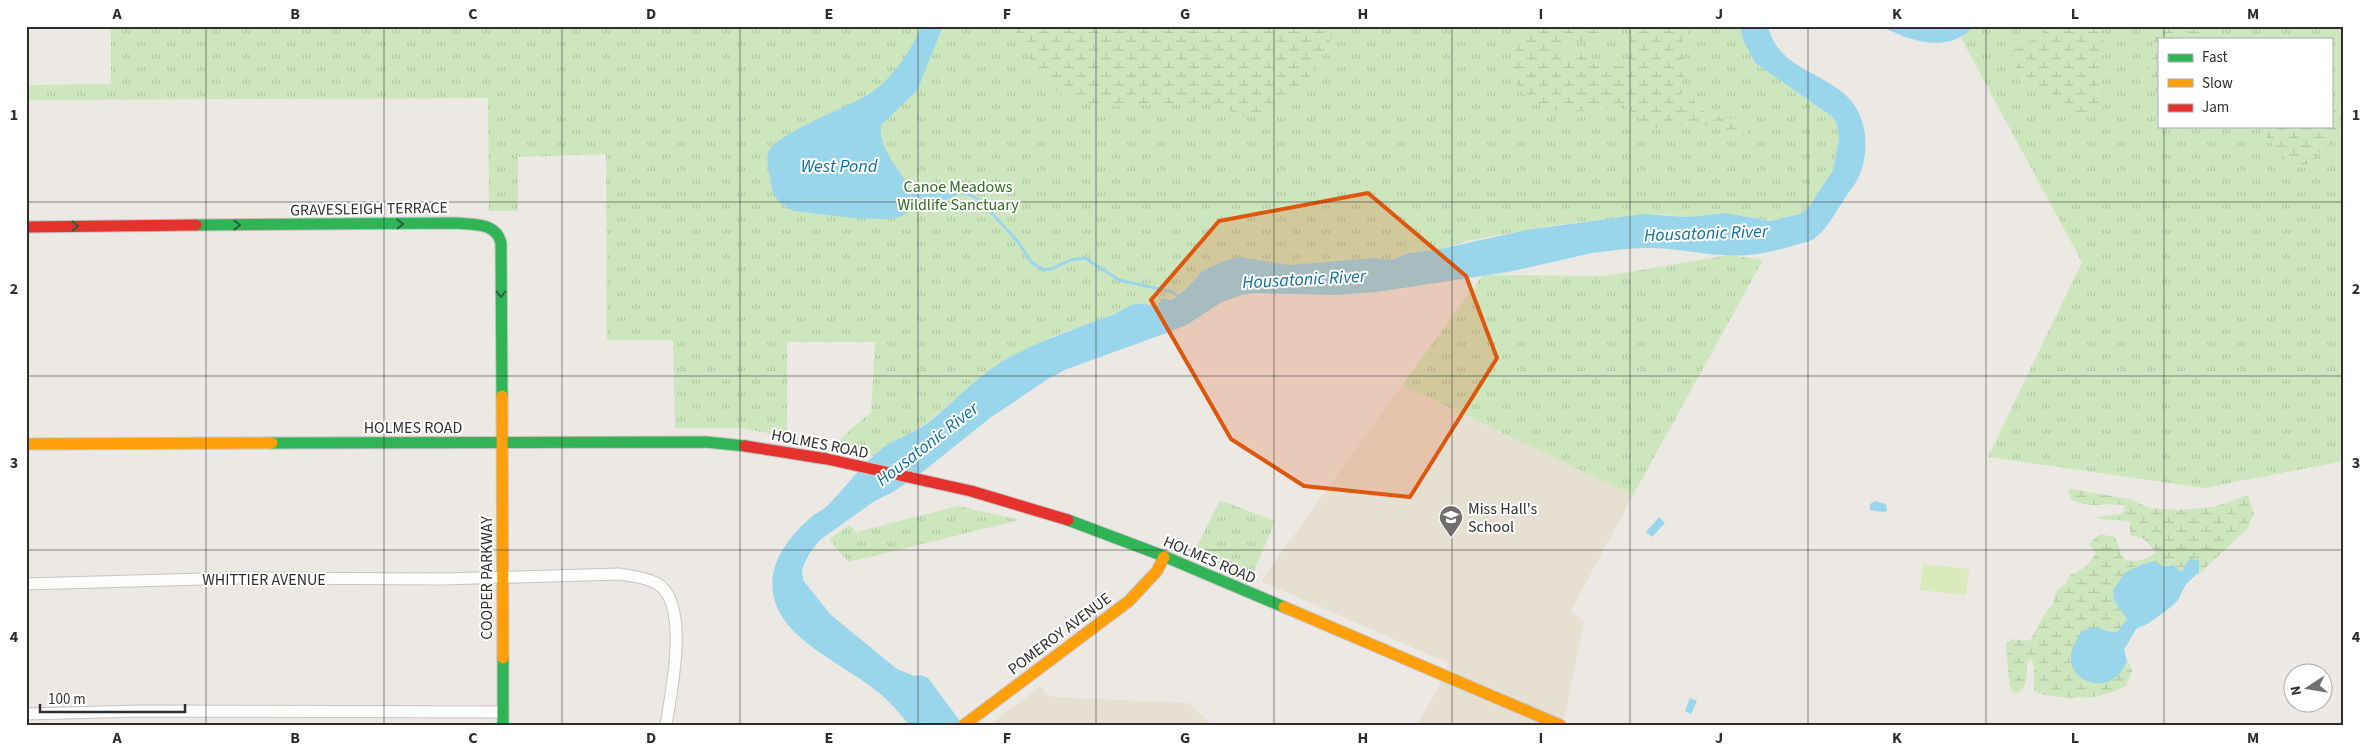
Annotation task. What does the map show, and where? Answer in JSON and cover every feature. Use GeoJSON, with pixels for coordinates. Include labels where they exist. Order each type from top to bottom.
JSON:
{"type":"FeatureCollection","features":[{"type":"Feature","properties":{"kind":"street","name":"GRAVESLEIGH TERRACE"},"geometry":{"type":"LineString","coordinates":[[26,227],[455,223],[493,228],[499,234],[501,243],[502,444]]}},
{"type":"Feature","properties":{"kind":"street","name":"HOLMES ROAD"},"geometry":{"type":"LineString","coordinates":[[26,444],[706,442],[756,446],[861,467],[1037,508],[1164,557],[1560,725]]}},
{"type":"Feature","properties":{"kind":"street","name":"COOPER PARKWAY"},"geometry":{"type":"LineString","coordinates":[[502,444],[503,725]]}},
{"type":"Feature","properties":{"kind":"street","name":"POMEROY AVENUE"},"geometry":{"type":"LineString","coordinates":[[964,725],[1129,601],[1153,577],[1164,557]]}},
{"type":"Feature","properties":{"kind":"street","name":"WHITTIER AVENUE"},"geometry":{"type":"LineString","coordinates":[[26,584],[239,578],[342,580],[618,574],[657,583],[666,592],[672,605],[677,627],[666,725]]}},
{"type":"Feature","properties":{"kind":"street"},"geometry":{"type":"LineString","coordinates":[[26,714],[141,712],[503,712]]}},
{"type":"Feature","properties":{"kind":"highlighted area"},"geometry":{"type":"Polygon","coordinates":[[[1368,193],[1466,276],[1497,358],[1410,497],[1304,486],[1231,439],[1151,300],[1219,221],[1368,193]]]}},
{"type":"Feature","properties":{"kind":"shaded area","name":"Miss Hall's School"},"geometry":{"type":"Polygon","coordinates":[[[1402,385],[1633,495],[1571,611],[1584,622],[1566,711],[1561,725],[1416,725],[1437,691],[1448,663],[1261,581],[1402,385]]]}},
{"type":"Feature","properties":{"kind":"shaded area"},"geometry":{"type":"Polygon","coordinates":[[[1041,686],[1046,694],[1054,697],[1188,703],[1213,725],[990,725],[1041,686]]]}},
{"type":"Feature","properties":{"kind":"green space","name":"Canoe Meadows Wildlife Sanctuary"},"geometry":{"type":"Polygon","coordinates":[[[111,26],[1740,26],[1743,40],[1755,63],[1833,117],[1837,123],[1839,139],[1833,170],[1809,207],[1800,214],[1771,221],[1726,213],[1687,217],[1664,214],[1556,225],[1471,240],[1440,249],[1409,253],[1391,260],[1373,258],[1289,265],[1241,257],[1199,274],[1190,285],[1173,297],[1172,300],[1166,298],[1158,305],[1135,304],[1117,313],[1051,337],[1009,358],[990,370],[928,422],[904,438],[890,443],[874,456],[831,447],[871,412],[875,342],[787,342],[787,437],[742,428],[675,428],[673,340],[607,340],[606,154],[518,157],[518,211],[489,211],[488,98],[26,100],[26,85],[111,84],[111,26]]]}},
{"type":"Feature","properties":{"kind":"green space"},"geometry":{"type":"Polygon","coordinates":[[[1014,26],[1338,26],[1301,93],[1266,112],[1246,117],[1207,102],[1100,107],[1061,94],[1045,82],[1024,48],[1014,26]]]}},
{"type":"Feature","properties":{"kind":"green space"},"geometry":{"type":"Polygon","coordinates":[[[1526,26],[1611,26],[1611,34],[1594,41],[1562,42],[1561,47],[1568,53],[1582,54],[1594,64],[1619,66],[1624,64],[1630,57],[1632,26],[1688,26],[1687,34],[1680,47],[1686,72],[1681,81],[1682,94],[1694,100],[1698,109],[1725,118],[1740,119],[1748,130],[1746,134],[1736,137],[1711,126],[1680,125],[1657,128],[1643,122],[1624,105],[1580,111],[1563,111],[1546,107],[1523,93],[1513,76],[1513,56],[1526,26]]]}},
{"type":"Feature","properties":{"kind":"green space"},"geometry":{"type":"Polygon","coordinates":[[[1974,26],[2344,26],[2344,461],[2204,488],[1988,457],[2082,262],[1961,38],[1974,26]]]}},
{"type":"Feature","properties":{"kind":"green space"},"geometry":{"type":"Polygon","coordinates":[[[2050,26],[2096,26],[2101,33],[2104,52],[2100,64],[2103,104],[2100,115],[2089,117],[2076,116],[2062,99],[2032,87],[2012,63],[2014,49],[2037,38],[2050,26]]]}},
{"type":"Feature","properties":{"kind":"green space"},"geometry":{"type":"Polygon","coordinates":[[[2157,26],[2211,26],[2205,38],[2158,38],[2158,94],[2149,82],[2147,71],[2157,26]]]}},
{"type":"Feature","properties":{"kind":"green space"},"geometry":{"type":"Polygon","coordinates":[[[2332,103],[2341,107],[2344,113],[2342,131],[2332,143],[2319,152],[2305,166],[2294,169],[2265,135],[2262,128],[2332,128],[2332,103]]]}},
{"type":"Feature","properties":{"kind":"green space"},"geometry":{"type":"Polygon","coordinates":[[[1730,255],[1763,260],[1633,495],[1402,385],[1483,275],[1606,276],[1730,255]]]}},
{"type":"Feature","properties":{"kind":"green space"},"geometry":{"type":"Polygon","coordinates":[[[2068,490],[2129,499],[2149,508],[2179,510],[2214,507],[2248,495],[2254,514],[2246,530],[2197,575],[2199,561],[2190,559],[2183,570],[2180,571],[2170,564],[2163,566],[2146,563],[2114,600],[2127,619],[2117,632],[2110,633],[2105,629],[2094,683],[2114,677],[2122,670],[2127,660],[2132,671],[2126,686],[2106,694],[2089,697],[2056,697],[2046,695],[2034,690],[2034,667],[2031,659],[2027,662],[2027,677],[2022,690],[2013,693],[2009,682],[2006,643],[2013,639],[2027,641],[2031,639],[2053,603],[2057,590],[2065,584],[2071,574],[2089,563],[2096,553],[2089,544],[2100,534],[2115,537],[2123,558],[2133,561],[2142,560],[2156,552],[2144,539],[2130,535],[2130,522],[2104,520],[2096,517],[2121,514],[2125,510],[2124,505],[2090,505],[2077,502],[2071,499],[2068,490]]]}},
{"type":"Feature","properties":{"kind":"green space"},"geometry":{"type":"Polygon","coordinates":[[[1220,500],[1275,521],[1250,581],[1192,556],[1220,500]]]}},
{"type":"Feature","properties":{"kind":"green space"},"geometry":{"type":"Polygon","coordinates":[[[958,506],[1020,520],[848,562],[829,539],[849,525],[856,532],[958,506]]]}},
{"type":"Feature","properties":{"kind":"green space"},"geometry":{"type":"Polygon","coordinates":[[[1923,564],[1969,569],[1966,595],[1920,590],[1923,564]]]}},
{"type":"Feature","properties":{"kind":"water","name":"West Pond"},"geometry":{"type":"Polygon","coordinates":[[[922,26],[943,26],[917,91],[881,125],[881,134],[886,151],[910,190],[915,192],[926,188],[943,194],[960,191],[960,193],[934,202],[917,197],[912,199],[906,214],[896,218],[883,219],[851,218],[794,211],[783,205],[776,198],[771,183],[767,159],[773,146],[799,128],[865,96],[883,84],[902,61],[922,26]]]}},
{"type":"Feature","properties":{"kind":"water","name":"Housatonic River"},"geometry":{"type":"Polygon","coordinates":[[[1740,26],[1768,26],[1774,41],[1783,53],[1794,63],[1845,95],[1860,115],[1866,147],[1862,169],[1858,179],[1828,225],[1810,241],[1760,254],[1734,256],[1658,248],[1592,253],[1508,272],[1377,292],[1335,295],[1255,293],[1242,295],[1222,302],[1188,324],[1172,331],[1067,369],[1048,379],[990,418],[925,470],[893,492],[873,502],[820,540],[809,554],[802,569],[803,580],[831,615],[897,669],[914,676],[921,675],[928,678],[963,725],[909,725],[878,692],[803,640],[780,613],[772,586],[776,564],[786,544],[811,517],[827,506],[879,451],[928,423],[978,379],[1010,357],[1133,305],[1158,305],[1162,298],[1172,300],[1190,285],[1202,271],[1226,260],[1241,257],[1289,265],[1373,258],[1391,260],[1409,253],[1440,249],[1526,230],[1644,214],[1687,217],[1726,213],[1770,221],[1800,214],[1809,207],[1833,170],[1839,139],[1837,124],[1833,117],[1755,63],[1743,40],[1740,26]]]}},
{"type":"Feature","properties":{"kind":"water"},"geometry":{"type":"Polygon","coordinates":[[[1881,26],[1974,26],[1964,35],[1941,43],[1916,40],[1881,26]]]}},
{"type":"Feature","properties":{"kind":"water"},"geometry":{"type":"Polygon","coordinates":[[[1875,501],[1886,504],[1887,511],[1870,510],[1870,504],[1875,501]]]}},
{"type":"Feature","properties":{"kind":"water"},"geometry":{"type":"Polygon","coordinates":[[[1659,517],[1665,523],[1652,537],[1646,532],[1659,517]]]}},
{"type":"Feature","properties":{"kind":"water"},"geometry":{"type":"Polygon","coordinates":[[[2190,558],[2199,561],[2199,572],[2186,584],[2178,600],[2171,607],[2149,623],[2136,629],[2124,650],[2127,660],[2120,673],[2110,681],[2099,683],[2088,681],[2079,676],[2073,667],[2071,656],[2075,643],[2081,633],[2091,628],[2117,632],[2127,619],[2114,600],[2113,590],[2125,573],[2143,564],[2155,561],[2163,566],[2173,565],[2180,571],[2183,570],[2190,558]]]}},
{"type":"Feature","properties":{"kind":"water"},"geometry":{"type":"Polygon","coordinates":[[[1690,698],[1697,701],[1691,714],[1685,711],[1690,698]]]}},
{"type":"Feature","properties":{"kind":"waterway"},"geometry":{"type":"LineString","coordinates":[[960,193],[968,194],[980,200],[1018,242],[1031,262],[1043,270],[1051,269],[1071,260],[1085,258],[1119,280],[1173,292],[1178,297]]}},
{"type":"Feature","properties":{"kind":"traffic: fast"},"geometry":{"type":"LineString","coordinates":[[196,225],[455,223],[489,228],[494,231],[501,243],[502,396]]}},
{"type":"Feature","properties":{"kind":"traffic: fast"},"geometry":{"type":"LineString","coordinates":[[272,443],[706,442],[745,446]]}},
{"type":"Feature","properties":{"kind":"traffic: fast"},"geometry":{"type":"LineString","coordinates":[[1068,520],[1161,555],[1284,607]]}},
{"type":"Feature","properties":{"kind":"traffic: fast"},"geometry":{"type":"LineString","coordinates":[[503,658],[503,725]]}},
{"type":"Feature","properties":{"kind":"traffic: slow"},"geometry":{"type":"LineString","coordinates":[[502,396],[503,658]]}},
{"type":"Feature","properties":{"kind":"traffic: slow"},"geometry":{"type":"LineString","coordinates":[[26,444],[272,443]]}},
{"type":"Feature","properties":{"kind":"traffic: slow"},"geometry":{"type":"LineString","coordinates":[[964,725],[1129,601],[1157,571],[1164,557]]}},
{"type":"Feature","properties":{"kind":"traffic: slow"},"geometry":{"type":"LineString","coordinates":[[1284,607],[1560,725]]}},
{"type":"Feature","properties":{"kind":"traffic: jam"},"geometry":{"type":"LineString","coordinates":[[26,227],[196,225]]}},
{"type":"Feature","properties":{"kind":"traffic: jam"},"geometry":{"type":"LineString","coordinates":[[745,446],[827,459],[971,491],[1068,520]]}},
{"type":"Feature","properties":{"kind":"place","name":"Miss Hall's School"},"geometry":{"type":"Point","coordinates":[1451,538]}}]}
